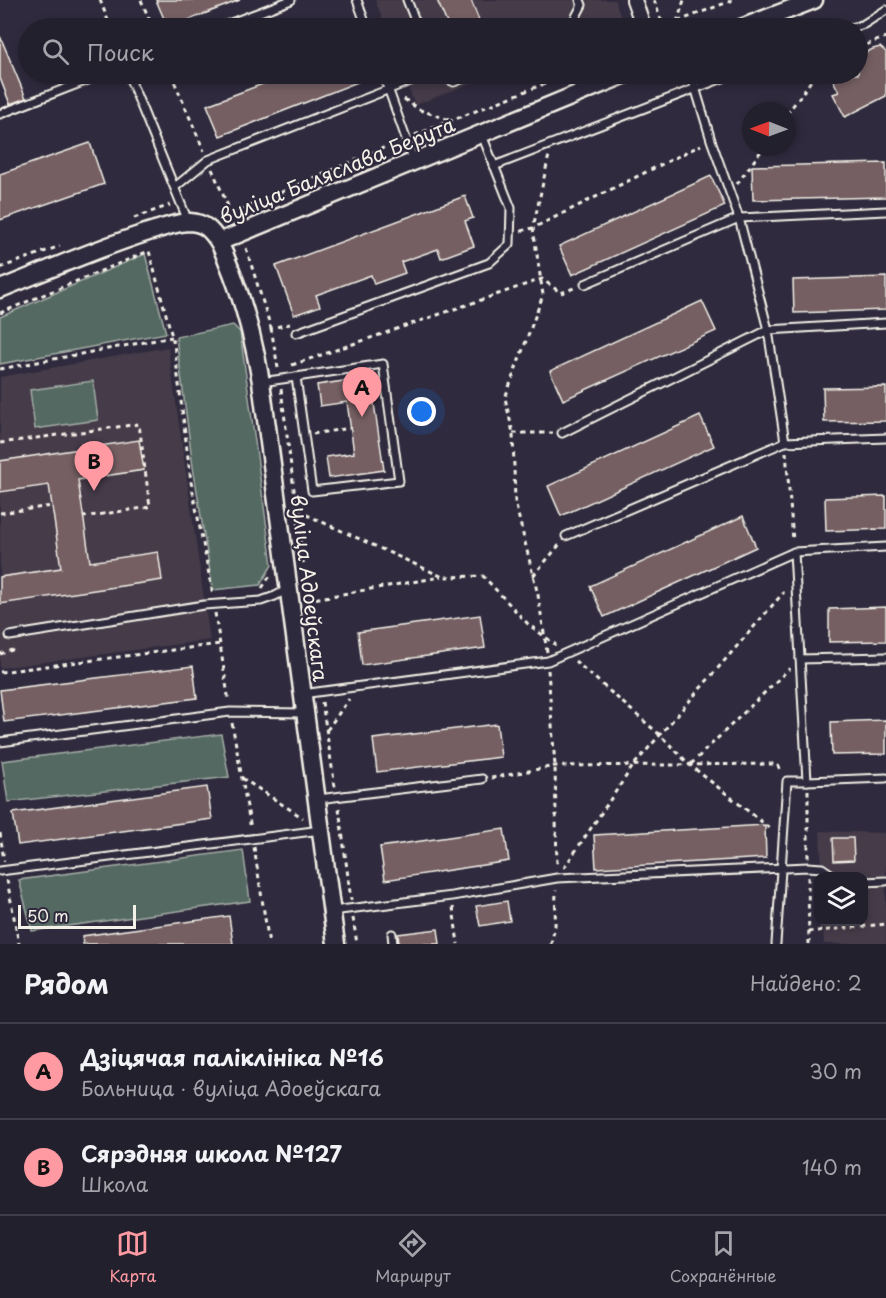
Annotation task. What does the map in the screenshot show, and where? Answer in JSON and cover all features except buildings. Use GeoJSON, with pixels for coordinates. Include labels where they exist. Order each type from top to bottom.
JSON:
{"type":"FeatureCollection","features":[{"type":"Feature","properties":{"kind":"street"},"geometry":{"type":"LineString","coordinates":[[634,0],[640,18]]}},
{"type":"Feature","properties":{"kind":"street"},"geometry":{"type":"LineString","coordinates":[[767,18],[814,0]]}},
{"type":"Feature","properties":{"kind":"street","name":"вуліца Баляслава Берута"},"geometry":{"type":"LineString","coordinates":[[188,222],[211,229],[219,242],[602,84]]}},
{"type":"Feature","properties":{"kind":"street"},"geometry":{"type":"LineString","coordinates":[[0,289],[132,238],[188,222]]}},
{"type":"Feature","properties":{"kind":"street","name":"вуліца Адоеўскага"},"geometry":{"type":"LineString","coordinates":[[219,242],[228,261],[246,318],[261,382],[336,944]]}},
{"type":"Feature","properties":{"kind":"lane"},"geometry":{"type":"LineString","coordinates":[[244,18],[291,0]]}},
{"type":"Feature","properties":{"kind":"lane"},"geometry":{"type":"LineString","coordinates":[[357,0],[363,18]]}},
{"type":"Feature","properties":{"kind":"lane"},"geometry":{"type":"LineString","coordinates":[[407,0],[414,18]]}},
{"type":"Feature","properties":{"kind":"lane"},"geometry":{"type":"LineString","coordinates":[[575,18],[582,5],[580,0]]}},
{"type":"Feature","properties":{"kind":"lane"},"geometry":{"type":"LineString","coordinates":[[868,21],[886,10]]}},
{"type":"Feature","properties":{"kind":"lane"},"geometry":{"type":"LineString","coordinates":[[0,114],[77,84]]}},
{"type":"Feature","properties":{"kind":"lane"},"geometry":{"type":"LineString","coordinates":[[132,84],[188,222]]}},
{"type":"Feature","properties":{"kind":"lane"},"geometry":{"type":"LineString","coordinates":[[386,84],[414,161]]}},
{"type":"Feature","properties":{"kind":"lane"},"geometry":{"type":"LineString","coordinates":[[175,187],[208,160],[401,84]]}},
{"type":"Feature","properties":{"kind":"lane"},"geometry":{"type":"LineString","coordinates":[[695,84],[711,140],[739,218],[768,330],[785,442]]}},
{"type":"Feature","properties":{"kind":"lane"},"geometry":{"type":"LineString","coordinates":[[494,166],[707,84]]}},
{"type":"Feature","properties":{"kind":"lane"},"geometry":{"type":"LineString","coordinates":[[296,333],[489,263],[510,244],[511,208],[482,133]]}},
{"type":"Feature","properties":{"kind":"lane"},"geometry":{"type":"LineString","coordinates":[[585,284],[739,218],[886,211]]}},
{"type":"Feature","properties":{"kind":"lane"},"geometry":{"type":"LineString","coordinates":[[562,434],[768,330],[886,323]]}},
{"type":"Feature","properties":{"kind":"lane"},"geometry":{"type":"LineString","coordinates":[[261,382],[383,364],[399,481],[312,491],[296,377]]}},
{"type":"Feature","properties":{"kind":"lane"},"geometry":{"type":"LineString","coordinates":[[566,536],[785,442],[886,438]]}},
{"type":"Feature","properties":{"kind":"lane"},"geometry":{"type":"LineString","coordinates":[[302,694],[548,661],[794,552],[886,547]]}},
{"type":"Feature","properties":{"kind":"lane"},"geometry":{"type":"LineString","coordinates":[[794,552],[807,781]]}},
{"type":"Feature","properties":{"kind":"lane"},"geometry":{"type":"LineString","coordinates":[[10,636],[204,605],[261,601],[288,589]]}},
{"type":"Feature","properties":{"kind":"lane"},"geometry":{"type":"LineString","coordinates":[[800,658],[886,657]]}},
{"type":"Feature","properties":{"kind":"lane"},"geometry":{"type":"LineString","coordinates":[[0,742],[230,712],[305,713]]}},
{"type":"Feature","properties":{"kind":"lane"},"geometry":{"type":"LineString","coordinates":[[776,944],[787,781],[886,778]]}},
{"type":"Feature","properties":{"kind":"lane"},"geometry":{"type":"LineString","coordinates":[[317,799],[482,779]]}},
{"type":"Feature","properties":{"kind":"lane"},"geometry":{"type":"LineString","coordinates":[[0,872],[321,830]]}},
{"type":"Feature","properties":{"kind":"lane"},"geometry":{"type":"LineString","coordinates":[[332,911],[452,896],[557,878],[822,867],[829,872]]}},
{"type":"Feature","properties":{"kind":"lane"},"geometry":{"type":"LineString","coordinates":[[868,882],[886,880]]}},
{"type":"Feature","properties":{"kind":"lane"},"geometry":{"type":"LineString","coordinates":[[392,934],[393,944]]}},
{"type":"Feature","properties":{"kind":"path"},"geometry":{"type":"LineString","coordinates":[[100,0],[107,18]]}},
{"type":"Feature","properties":{"kind":"path"},"geometry":{"type":"LineString","coordinates":[[141,0],[149,18]]}},
{"type":"Feature","properties":{"kind":"path"},"geometry":{"type":"LineString","coordinates":[[654,0],[659,18]]}},
{"type":"Feature","properties":{"kind":"path"},"geometry":{"type":"LineString","coordinates":[[678,18],[684,0]]}},
{"type":"Feature","properties":{"kind":"path"},"geometry":{"type":"LineString","coordinates":[[687,18],[733,0]]}},
{"type":"Feature","properties":{"kind":"path"},"geometry":{"type":"LineString","coordinates":[[868,44],[886,37]]}},
{"type":"Feature","properties":{"kind":"path"},"geometry":{"type":"LineString","coordinates":[[175,84],[231,214]]}},
{"type":"Feature","properties":{"kind":"path"},"geometry":{"type":"LineString","coordinates":[[796,102],[809,84]]}},
{"type":"Feature","properties":{"kind":"path"},"geometry":{"type":"LineString","coordinates":[[388,89],[420,110],[452,120]]}},
{"type":"Feature","properties":{"kind":"path"},"geometry":{"type":"LineString","coordinates":[[511,234],[533,228],[711,140]]}},
{"type":"Feature","properties":{"kind":"path"},"geometry":{"type":"LineString","coordinates":[[551,944],[555,926],[557,878],[555,766],[546,637],[515,502],[513,433],[505,398],[543,295],[533,228],[552,144]]}},
{"type":"Feature","properties":{"kind":"path"},"geometry":{"type":"LineString","coordinates":[[731,193],[758,156]]}},
{"type":"Feature","properties":{"kind":"path"},"geometry":{"type":"LineString","coordinates":[[245,244],[271,328],[279,369],[304,571]]}},
{"type":"Feature","properties":{"kind":"path"},"geometry":{"type":"LineString","coordinates":[[0,313],[149,251],[172,337],[191,482],[213,597],[222,596]]}},
{"type":"Feature","properties":{"kind":"path"},"geometry":{"type":"LineString","coordinates":[[542,279],[561,293],[585,284]]}},
{"type":"Feature","properties":{"kind":"path"},"geometry":{"type":"LineString","coordinates":[[279,369],[542,279]]}},
{"type":"Feature","properties":{"kind":"path"},"geometry":{"type":"LineString","coordinates":[[271,328],[290,323],[296,333]]}},
{"type":"Feature","properties":{"kind":"path"},"geometry":{"type":"LineString","coordinates":[[0,369],[172,337]]}},
{"type":"Feature","properties":{"kind":"path"},"geometry":{"type":"LineString","coordinates":[[0,443],[139,424],[150,507],[83,517]]}},
{"type":"Feature","properties":{"kind":"path"},"geometry":{"type":"LineString","coordinates":[[288,439],[350,428]]}},
{"type":"Feature","properties":{"kind":"path"},"geometry":{"type":"LineString","coordinates":[[513,433],[562,434]]}},
{"type":"Feature","properties":{"kind":"path"},"geometry":{"type":"LineString","coordinates":[[787,468],[794,552]]}},
{"type":"Feature","properties":{"kind":"path"},"geometry":{"type":"LineString","coordinates":[[0,513],[52,506]]}},
{"type":"Feature","properties":{"kind":"path"},"geometry":{"type":"LineString","coordinates":[[298,511],[443,577]]}},
{"type":"Feature","properties":{"kind":"path"},"geometry":{"type":"LineString","coordinates":[[533,576],[566,536]]}},
{"type":"Feature","properties":{"kind":"path"},"geometry":{"type":"LineString","coordinates":[[261,591],[275,569],[303,561]]}},
{"type":"Feature","properties":{"kind":"path"},"geometry":{"type":"LineString","coordinates":[[306,591],[307,600],[443,577],[483,576],[528,624],[660,735],[690,765],[783,839]]}},
{"type":"Feature","properties":{"kind":"path"},"geometry":{"type":"LineString","coordinates":[[557,878],[633,766],[795,579]]}},
{"type":"Feature","properties":{"kind":"path"},"geometry":{"type":"LineString","coordinates":[[214,606],[269,944]]}},
{"type":"Feature","properties":{"kind":"path"},"geometry":{"type":"LineString","coordinates":[[0,672],[220,644]]}},
{"type":"Feature","properties":{"kind":"path"},"geometry":{"type":"LineString","coordinates":[[690,765],[800,658]]}},
{"type":"Feature","properties":{"kind":"path"},"geometry":{"type":"LineString","coordinates":[[326,732],[357,687]]}},
{"type":"Feature","properties":{"kind":"path"},"geometry":{"type":"LineString","coordinates":[[320,692],[357,944]]}},
{"type":"Feature","properties":{"kind":"path"},"geometry":{"type":"LineString","coordinates":[[482,779],[555,766],[777,764],[787,781]]}},
{"type":"Feature","properties":{"kind":"path"},"geometry":{"type":"LineString","coordinates":[[242,778],[321,830]]}},
{"type":"Feature","properties":{"kind":"path"},"geometry":{"type":"LineString","coordinates":[[9,892],[19,944]]}},
{"type":"Feature","properties":{"kind":"path"},"geometry":{"type":"LineString","coordinates":[[452,896],[458,944]]}},
{"type":"Feature","properties":{"kind":"path"},"geometry":{"type":"LineString","coordinates":[[808,932],[886,924]]}},
{"type":"Feature","properties":{"kind":"shaded area"},"geometry":{"type":"Polygon","coordinates":[[[375,0],[615,0],[621,18],[382,18],[375,0]]]}},
{"type":"Feature","properties":{"kind":"shaded area"},"geometry":{"type":"Polygon","coordinates":[[[407,84],[470,84],[415,105],[407,84]]]}},
{"type":"Feature","properties":{"kind":"shaded area"},"geometry":{"type":"Polygon","coordinates":[[[168,347],[210,640],[0,668],[0,377],[168,347]]]}},
{"type":"Feature","properties":{"kind":"shaded area"},"geometry":{"type":"Polygon","coordinates":[[[820,831],[886,833],[886,944],[824,944],[823,926],[868,926],[868,872],[822,872],[820,831]]]}},
{"type":"Feature","properties":{"kind":"green space"},"geometry":{"type":"Polygon","coordinates":[[[145,254],[166,333],[0,364],[0,317],[145,254]]]}},
{"type":"Feature","properties":{"kind":"green space"},"geometry":{"type":"Polygon","coordinates":[[[233,325],[240,332],[272,565],[260,585],[213,590],[193,467],[176,337],[233,325]]]}},
{"type":"Feature","properties":{"kind":"green space"},"geometry":{"type":"Polygon","coordinates":[[[93,381],[98,420],[35,429],[30,390],[93,381]]]}},
{"type":"Feature","properties":{"kind":"green space"},"geometry":{"type":"Polygon","coordinates":[[[221,734],[229,777],[8,802],[2,761],[221,734]]]}},
{"type":"Feature","properties":{"kind":"green space"},"geometry":{"type":"Polygon","coordinates":[[[243,850],[250,901],[32,931],[19,880],[243,850]]]}},
{"type":"Feature","properties":{"kind":"place","name":"Дзіцячая паліклініка №16"},"geometry":{"type":"Point","coordinates":[362,417]}},
{"type":"Feature","properties":{"kind":"place","name":"Сярэдняя школа №127"},"geometry":{"type":"Point","coordinates":[94,491]}}]}
